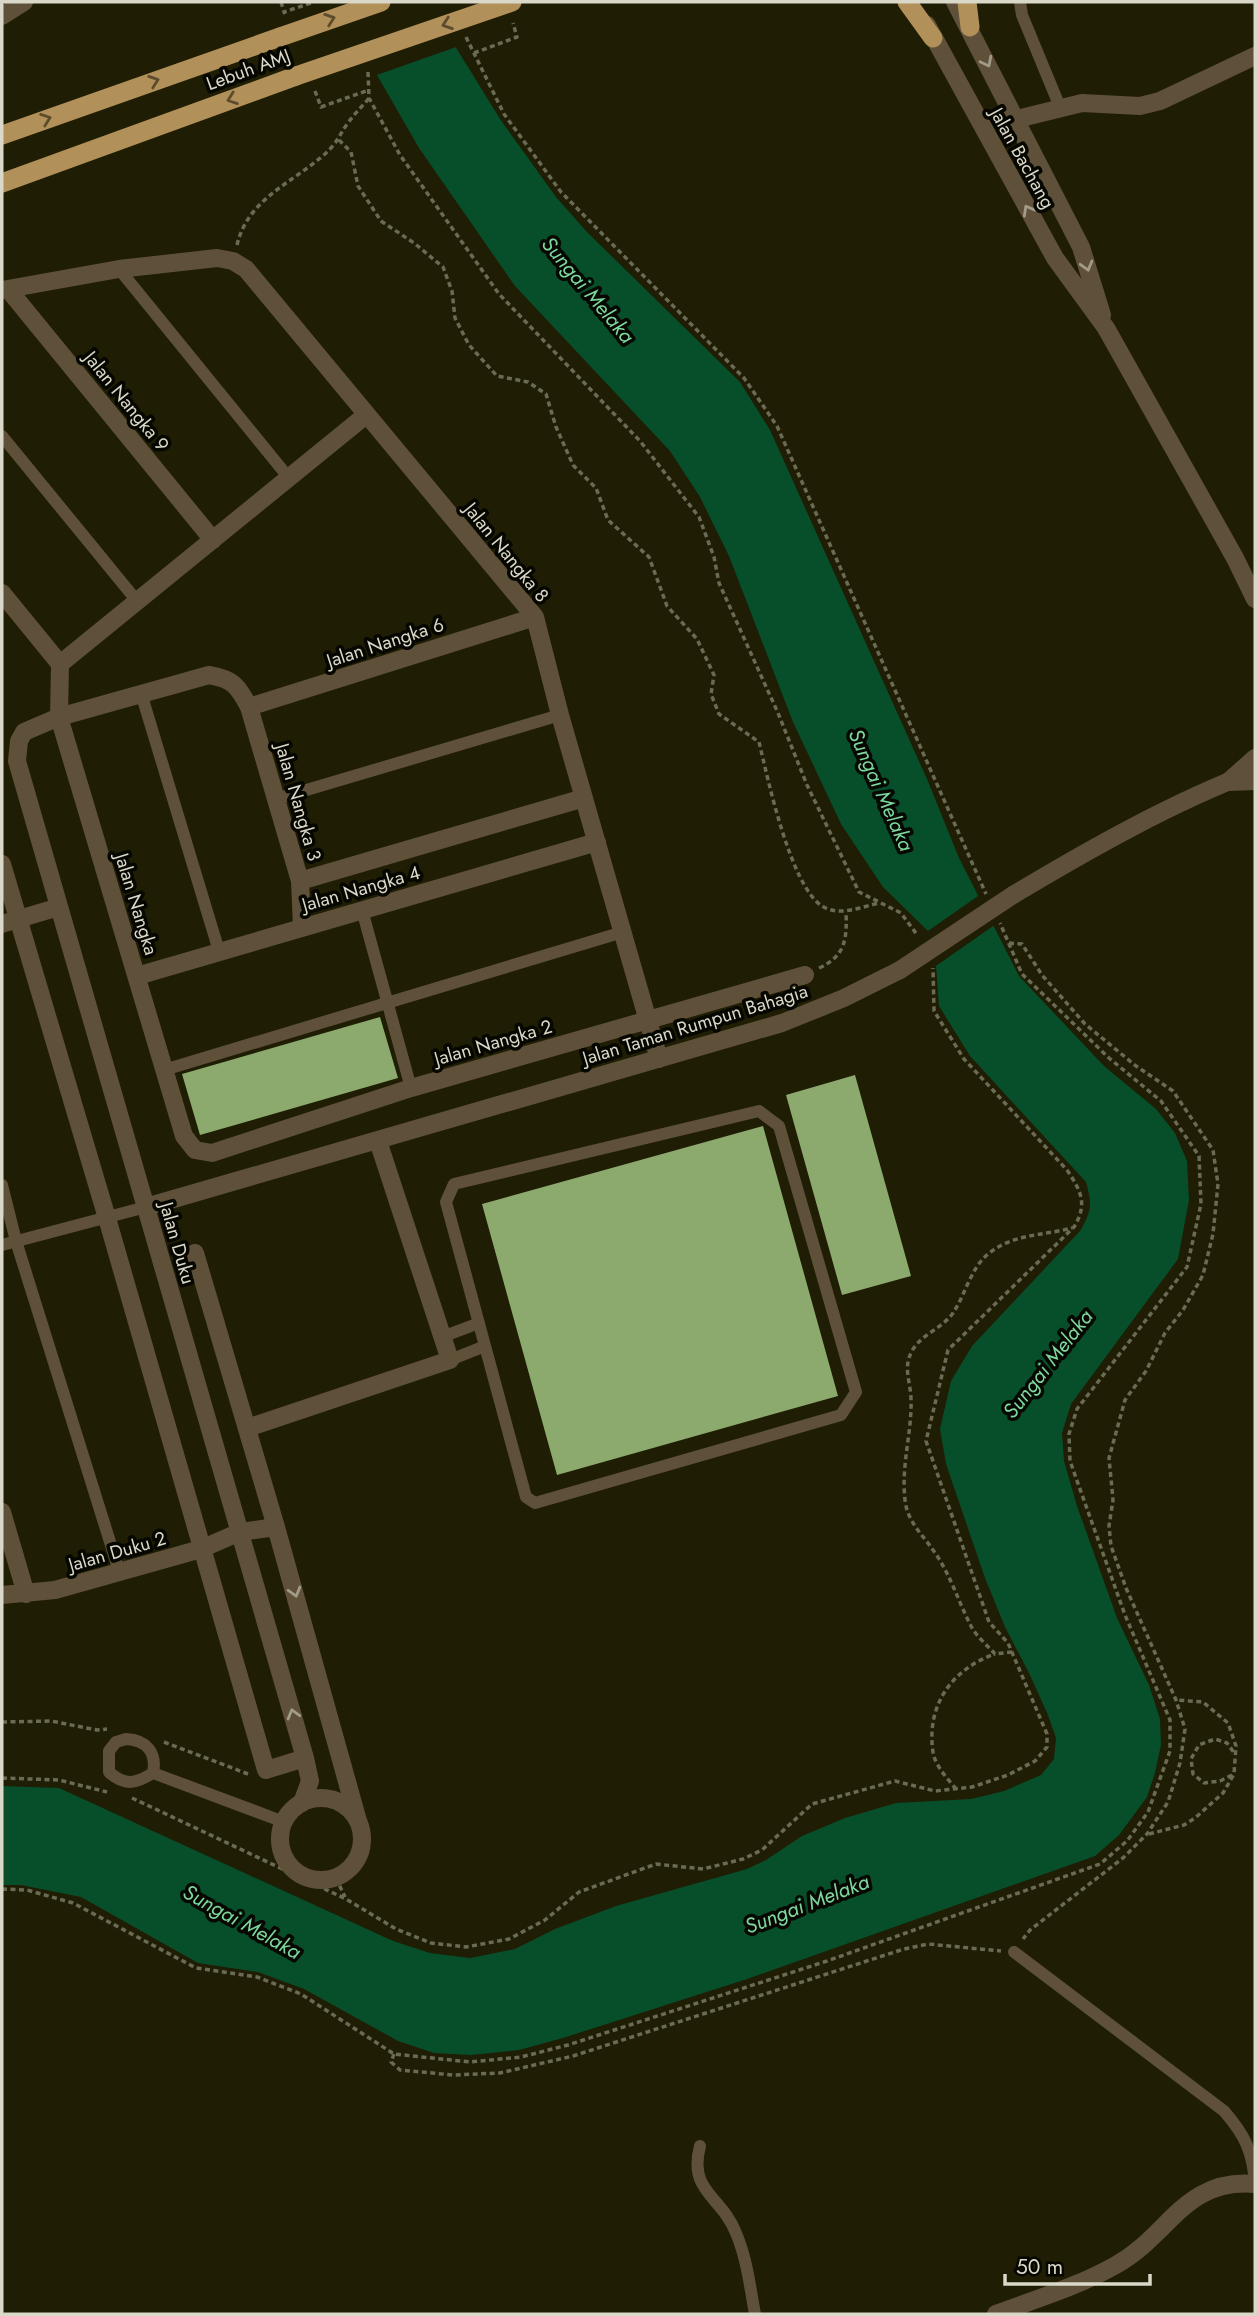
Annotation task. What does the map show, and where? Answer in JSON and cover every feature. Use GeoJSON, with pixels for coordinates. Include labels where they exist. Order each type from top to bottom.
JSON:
{"type":"FeatureCollection","features":[{"type":"Feature","properties":{"kind":"highway","name":"Lebuh AMJ"},"geometry":{"type":"LineString","coordinates":[[2,135],[381,2]]}},
{"type":"Feature","properties":{"kind":"highway","name":"Lebuh AMJ"},"geometry":{"type":"LineString","coordinates":[[2,183],[296,76],[512,2]]}},
{"type":"Feature","properties":{"kind":"highway"},"geometry":{"type":"LineString","coordinates":[[907,2],[933,37]]}},
{"type":"Feature","properties":{"kind":"highway"},"geometry":{"type":"LineString","coordinates":[[967,2],[970,27]]}},
{"type":"Feature","properties":{"kind":"street"},"geometry":{"type":"LineString","coordinates":[[2,16],[24,2]]}},
{"type":"Feature","properties":{"kind":"street","name":"Jalan Bachang"},"geometry":{"type":"LineString","coordinates":[[915,2],[1055,258],[1105,328],[1235,558],[1255,599]]}},
{"type":"Feature","properties":{"kind":"street","name":"Jalan Bachang"},"geometry":{"type":"LineString","coordinates":[[955,2],[1081,247],[1105,328]]}},
{"type":"Feature","properties":{"kind":"street"},"geometry":{"type":"LineString","coordinates":[[1017,120],[1082,103],[1140,106],[1160,101],[1255,56]]}},
{"type":"Feature","properties":{"kind":"street"},"geometry":{"type":"LineString","coordinates":[[5,289],[119,269],[217,258],[233,261]]}},
{"type":"Feature","properties":{"kind":"street","name":"Jalan Nangka 8"},"geometry":{"type":"LineString","coordinates":[[233,261],[246,269],[535,617],[560,715],[659,1059]]}},
{"type":"Feature","properties":{"kind":"street","name":"Jalan Nangka 9"},"geometry":{"type":"LineString","coordinates":[[5,289],[213,540]]}},
{"type":"Feature","properties":{"kind":"street"},"geometry":{"type":"LineString","coordinates":[[2,593],[60,664],[366,415]]}},
{"type":"Feature","properties":{"kind":"street","name":"Jalan Nangka 6"},"geometry":{"type":"LineString","coordinates":[[245,700],[535,617]]}},
{"type":"Feature","properties":{"kind":"street","name":"Jalan Nangka"},"geometry":{"type":"LineString","coordinates":[[60,664],[59,717],[184,1136],[195,1150]]}},
{"type":"Feature","properties":{"kind":"street"},"geometry":{"type":"LineString","coordinates":[[59,717],[209,675],[226,678],[245,700]]}},
{"type":"Feature","properties":{"kind":"street","name":"Jalan Nangka 3"},"geometry":{"type":"LineString","coordinates":[[245,700],[300,881],[302,927]]}},
{"type":"Feature","properties":{"kind":"street","name":"Jalan Duku"},"geometry":{"type":"LineString","coordinates":[[59,717],[24,732],[19,741],[17,761],[305,1758],[310,1781],[302,1803]]}},
{"type":"Feature","properties":{"kind":"street"},"geometry":{"type":"LineString","coordinates":[[1228,782],[1255,758]]}},
{"type":"Feature","properties":{"kind":"street","name":"Jalan Taman Rumpun Bahagia"},"geometry":{"type":"LineString","coordinates":[[146,1207],[782,1023],[844,998],[900,970],[1013,895],[1094,848],[1255,771]]}},
{"type":"Feature","properties":{"kind":"street"},"geometry":{"type":"LineString","coordinates":[[1228,782],[1255,781]]}},
{"type":"Feature","properties":{"kind":"street"},"geometry":{"type":"LineString","coordinates":[[300,881],[584,799]]}},
{"type":"Feature","properties":{"kind":"street","name":"Jalan Nangka 4"},"geometry":{"type":"LineString","coordinates":[[137,976],[597,842]]}},
{"type":"Feature","properties":{"kind":"street"},"geometry":{"type":"LineString","coordinates":[[2,864],[10,922],[107,1218],[266,1770],[305,1758]]}},
{"type":"Feature","properties":{"kind":"street"},"geometry":{"type":"LineString","coordinates":[[10,922],[59,907]]}},
{"type":"Feature","properties":{"kind":"street","name":"Jalan Nangka 2"},"geometry":{"type":"LineString","coordinates":[[195,1150],[212,1153],[411,1088],[805,975]]}},
{"type":"Feature","properties":{"kind":"street"},"geometry":{"type":"LineString","coordinates":[[247,1428],[309,1405],[450,1360],[378,1141]]}},
{"type":"Feature","properties":{"kind":"street"},"geometry":{"type":"LineString","coordinates":[[195,1253],[276,1527],[362,1834],[362,1847],[357,1859],[348,1870],[336,1878],[308,1878],[286,1861],[280,1834],[284,1822],[302,1803],[314,1798],[328,1799],[352,1810],[358,1821]]}},
{"type":"Feature","properties":{"kind":"street"},"geometry":{"type":"LineString","coordinates":[[2,1512],[26,1594]]}},
{"type":"Feature","properties":{"kind":"street","name":"Jalan Duku 2"},"geometry":{"type":"LineString","coordinates":[[2,1595],[55,1590],[120,1574],[201,1549],[240,1532],[276,1527]]}},
{"type":"Feature","properties":{"kind":"street"},"geometry":{"type":"LineString","coordinates":[[996,2314],[1116,2266],[1141,2249],[1197,2196],[1235,2183],[1255,2184]]}},
{"type":"Feature","properties":{"kind":"lane"},"geometry":{"type":"LineString","coordinates":[[1020,2],[1022,15],[1060,107]]}},
{"type":"Feature","properties":{"kind":"lane"},"geometry":{"type":"LineString","coordinates":[[119,269],[289,478]]}},
{"type":"Feature","properties":{"kind":"lane"},"geometry":{"type":"LineString","coordinates":[[2,436],[137,601]]}},
{"type":"Feature","properties":{"kind":"lane"},"geometry":{"type":"LineString","coordinates":[[141,693],[219,951]]}},
{"type":"Feature","properties":{"kind":"lane"},"geometry":{"type":"LineString","coordinates":[[276,800],[560,715]]}},
{"type":"Feature","properties":{"kind":"lane"},"geometry":{"type":"LineString","coordinates":[[362,910],[411,1088]]}},
{"type":"Feature","properties":{"kind":"lane"},"geometry":{"type":"LineString","coordinates":[[164,1070],[622,932]]}},
{"type":"Feature","properties":{"kind":"lane"},"geometry":{"type":"LineString","coordinates":[[759,1111],[779,1126],[856,1392],[841,1415],[536,1503],[526,1497],[485,1346],[446,1202],[454,1184],[759,1111]]}},
{"type":"Feature","properties":{"kind":"lane"},"geometry":{"type":"LineString","coordinates":[[2,1185],[16,1241],[120,1574]]}},
{"type":"Feature","properties":{"kind":"lane"},"geometry":{"type":"LineString","coordinates":[[2,1245],[146,1207]]}},
{"type":"Feature","properties":{"kind":"lane"},"geometry":{"type":"LineString","coordinates":[[442,1337],[479,1323]]}},
{"type":"Feature","properties":{"kind":"lane"},"geometry":{"type":"LineString","coordinates":[[450,1360],[485,1346]]}},
{"type":"Feature","properties":{"kind":"lane"},"geometry":{"type":"LineString","coordinates":[[153,1773],[284,1822]]}},
{"type":"Feature","properties":{"kind":"lane"},"geometry":{"type":"LineString","coordinates":[[1014,1952],[1224,2111],[1240,2129],[1250,2149],[1255,2184]]}},
{"type":"Feature","properties":{"kind":"lane"},"geometry":{"type":"LineString","coordinates":[[701,2146],[696,2162],[698,2177],[706,2191],[729,2217],[737,2235],[745,2258],[755,2314]]}},
{"type":"Feature","properties":{"kind":"path"},"geometry":{"type":"LineString","coordinates":[[281,2],[284,12]]}},
{"type":"Feature","properties":{"kind":"path"},"geometry":{"type":"LineString","coordinates":[[474,53],[517,37],[513,22]]}},
{"type":"Feature","properties":{"kind":"path"},"geometry":{"type":"LineString","coordinates":[[464,31],[504,114],[561,192],[744,378],[777,426],[982,885]]}},
{"type":"Feature","properties":{"kind":"path"},"geometry":{"type":"LineString","coordinates":[[368,71],[369,99],[400,155],[499,294],[640,441],[699,517],[714,558],[719,583],[778,713],[807,785],[859,892],[901,913],[921,939]]}},
{"type":"Feature","properties":{"kind":"path"},"geometry":{"type":"LineString","coordinates":[[315,92],[321,107],[369,90]]}},
{"type":"Feature","properties":{"kind":"path"},"geometry":{"type":"LineString","coordinates":[[233,261],[239,235],[260,202],[323,156],[339,140],[346,125],[369,99]]}},
{"type":"Feature","properties":{"kind":"path"},"geometry":{"type":"LineString","coordinates":[[339,140],[351,152],[358,187],[381,221],[443,267],[452,291],[455,318],[469,345],[497,376],[528,382],[546,394],[556,427],[573,465],[596,488],[608,520],[649,558],[667,606],[697,639],[714,676],[711,694],[719,713],[760,742],[776,811],[806,888],[822,906],[846,912],[879,902]]}},
{"type":"Feature","properties":{"kind":"path"},"geometry":{"type":"LineString","coordinates":[[805,975],[833,962],[847,939],[846,912]]}},
{"type":"Feature","properties":{"kind":"path"},"geometry":{"type":"LineString","coordinates":[[2,1889],[27,1890],[73,1903],[196,1968],[257,1977],[301,1994],[394,2054],[470,2062],[521,2057],[581,2041],[827,1961],[1100,1864],[1127,1841],[1148,1812],[1170,1751],[1170,1720],[1120,1602],[1070,1461],[1069,1434],[1077,1409],[1187,1267],[1201,1204],[1199,1156],[1161,1101],[1109,1058],[1023,974],[1000,923]]}},
{"type":"Feature","properties":{"kind":"path"},"geometry":{"type":"LineString","coordinates":[[394,2054],[391,2062],[400,2070],[453,2075],[500,2073],[573,2056],[904,1949],[928,1944],[1014,1952],[1030,1930],[1123,1858],[1147,1834],[1168,1802],[1180,1763],[1185,1729],[1176,1700],[1126,1588],[1111,1546],[1109,1525],[1113,1500],[1109,1458],[1125,1400],[1152,1361],[1165,1333],[1203,1275],[1213,1234],[1218,1184],[1213,1150],[1173,1091],[1136,1066],[1086,1024],[1042,975],[1022,944],[1009,943]]}},
{"type":"Feature","properties":{"kind":"path"},"geometry":{"type":"LineString","coordinates":[[124,1796],[346,1899],[396,1929],[431,1943],[466,1947],[509,1939],[545,1920],[579,1892],[656,1864],[703,1869],[743,1859],[762,1850],[812,1804],[895,1781],[935,1791],[972,1787],[1008,1775],[1035,1762],[1047,1747],[1047,1734],[1008,1643],[989,1622],[926,1441],[948,1350],[1074,1227],[1082,1214],[1083,1204],[1078,1186],[1067,1170],[964,1059],[934,1011],[934,971]]}},
{"type":"Feature","properties":{"kind":"path"},"geometry":{"type":"LineString","coordinates":[[995,1654],[972,1628],[956,1591],[933,1550],[916,1530],[905,1503],[903,1465],[912,1399],[906,1373],[911,1352],[923,1338],[946,1324],[972,1275],[990,1251],[1017,1238],[1052,1234],[1074,1227]]}},
{"type":"Feature","properties":{"kind":"path"},"geometry":{"type":"LineString","coordinates":[[956,1789],[933,1754],[933,1722],[940,1700],[953,1677],[975,1661],[995,1654],[1012,1653]]}},
{"type":"Feature","properties":{"kind":"path"},"geometry":{"type":"LineString","coordinates":[[1147,1834],[1184,1825],[1195,1818],[1223,1793],[1234,1774],[1236,1746],[1228,1723],[1203,1702],[1176,1700]]}},
{"type":"Feature","properties":{"kind":"path"},"geometry":{"type":"LineString","coordinates":[[1234,1774],[1220,1781],[1204,1783],[1193,1774],[1191,1759],[1199,1745],[1215,1739],[1227,1742],[1235,1754]]}},
{"type":"Feature","properties":{"kind":"path"},"geometry":{"type":"LineString","coordinates":[[2,1777],[59,1780],[111,1793]]}},
{"type":"Feature","properties":{"kind":"path"},"geometry":{"type":"LineString","coordinates":[[336,1878],[346,1899]]}},
{"type":"Feature","properties":{"kind":"water","name":"Sungai Melaka"},"geometry":{"type":"Polygon","coordinates":[[[350,2],[455,46],[500,119],[556,197],[587,232],[740,382],[770,430],[927,779],[959,858],[1019,976],[1104,1066],[1156,1109],[1175,1133],[1187,1161],[1189,1200],[1178,1259],[1071,1404],[1062,1433],[1064,1461],[1077,1506],[1117,1618],[1149,1685],[1160,1719],[1161,1745],[1147,1797],[1119,1835],[1095,1856],[747,1979],[563,2038],[519,2050],[471,2055],[434,2053],[398,2041],[304,1989],[258,1972],[198,1963],[81,1897],[21,1885],[2,1885],[2,1786],[59,1788],[393,1941],[430,1953],[470,1958],[515,1949],[555,1929],[616,1906],[747,1869],[802,1836],[845,1818],[896,1803],[971,1799],[1004,1791],[1041,1775],[1054,1759],[1056,1738],[985,1578],[946,1464],[940,1429],[951,1381],[972,1346],[1080,1231],[1089,1213],[1090,1202],[1086,1182],[970,1056],[939,1006],[934,937],[883,887],[841,824],[793,722],[729,556],[700,497],[670,451],[515,286],[419,148],[377,75],[350,2]]]}},
{"type":"Feature","properties":{"kind":"pier"},"geometry":{"type":"Polygon","coordinates":[[[347,2],[445,2],[459,46],[374,76],[347,2]]]}},
{"type":"Feature","properties":{"kind":"pier"},"geometry":{"type":"Polygon","coordinates":[[[981,894],[996,924],[933,968],[930,939],[925,933],[981,894]]]}},
{"type":"Feature","properties":{"kind":"building"},"geometry":{"type":"Polygon","coordinates":[[[380,1017],[398,1078],[200,1135],[182,1074],[380,1017]]]}},
{"type":"Feature","properties":{"kind":"building"},"geometry":{"type":"Polygon","coordinates":[[[855,1075],[911,1276],[842,1295],[786,1095],[855,1075]]]}},
{"type":"Feature","properties":{"kind":"building"},"geometry":{"type":"Polygon","coordinates":[[[763,1126],[838,1396],[557,1475],[482,1204],[763,1126]]]}}]}
